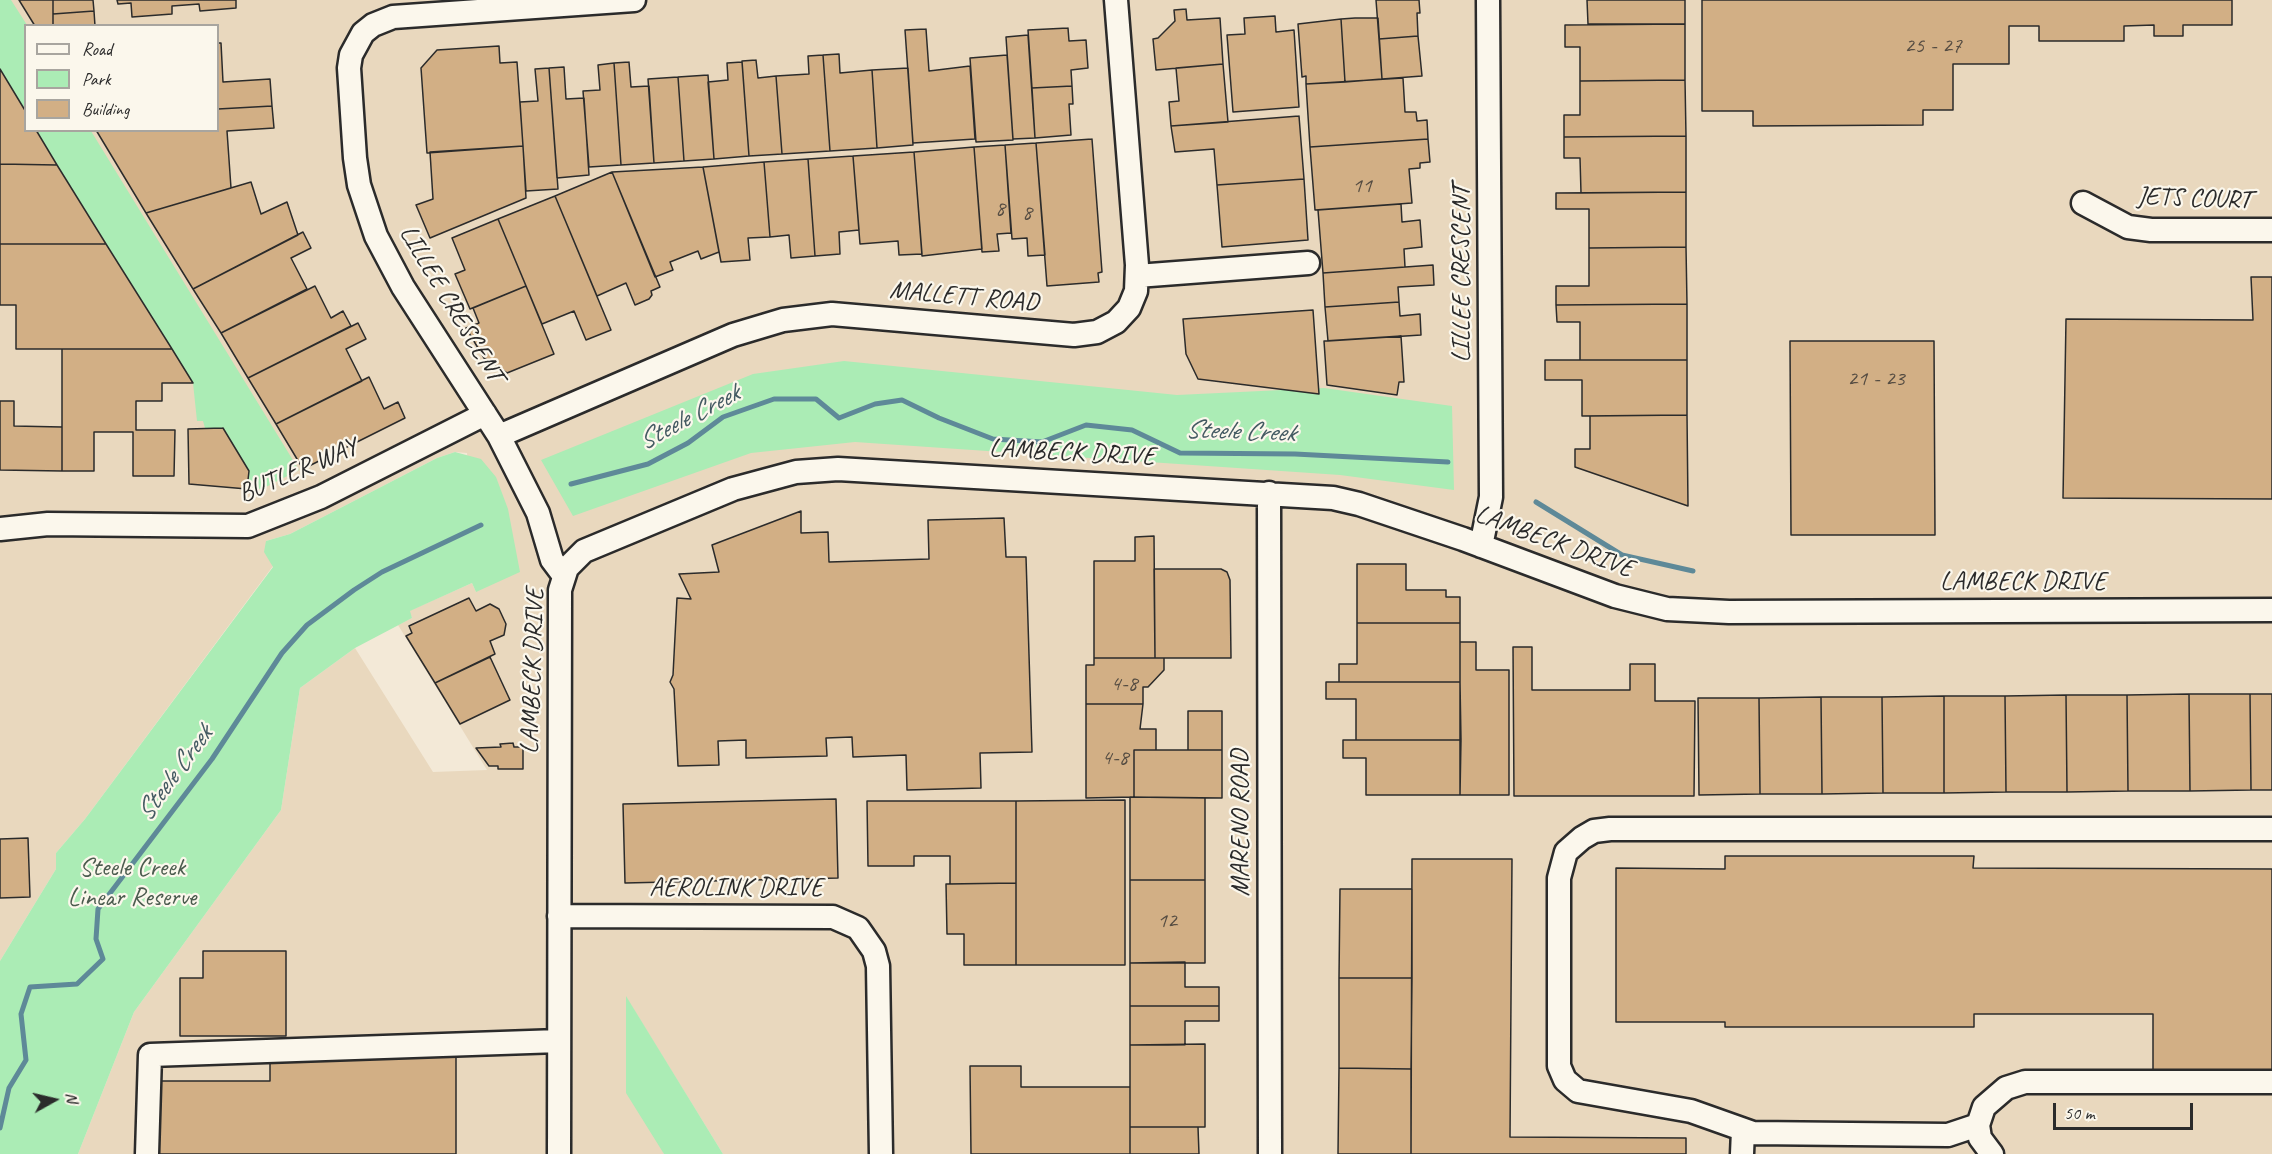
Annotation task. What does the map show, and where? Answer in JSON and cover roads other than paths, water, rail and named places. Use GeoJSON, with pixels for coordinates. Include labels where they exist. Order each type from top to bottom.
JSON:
{"type":"FeatureCollection","features":[{"type":"Feature","properties":{"kind":"street","name":"LILLEE CRESCENT"},"geometry":{"type":"LineString","coordinates":[[564,576],[552,560],[530,496],[499,436],[388,262],[366,211],[354,158],[349,83],[351,55],[363,33],[373,25],[393,17],[634,0]]}},
{"type":"Feature","properties":{"kind":"street","name":"MALLETT ROAD"},"geometry":{"type":"LineString","coordinates":[[499,436],[733,335],[800,317],[831,314],[1074,335],[1097,332],[1116,322],[1129,308],[1136,291],[1137,276],[1116,0]]}},
{"type":"Feature","properties":{"kind":"street","name":"LILLEE CRESCENT"},"geometry":{"type":"LineString","coordinates":[[1481,546],[1491,497],[1488,0]]}},
{"type":"Feature","properties":{"kind":"street","name":"JETS COURT"},"geometry":{"type":"LineString","coordinates":[[2083,203],[2128,227],[2151,230],[2272,230]]}},
{"type":"Feature","properties":{"kind":"street"},"geometry":{"type":"LineString","coordinates":[[1137,276],[1308,263]]}},
{"type":"Feature","properties":{"kind":"street","name":"BUTLER WAY"},"geometry":{"type":"LineString","coordinates":[[0,529],[48,524],[248,526],[321,497],[485,414]]}},
{"type":"Feature","properties":{"kind":"street","name":"LAMBECK DRIVE"},"geometry":{"type":"LineString","coordinates":[[560,1154],[558,605],[564,576],[574,559],[584,551],[734,489],[796,472],[869,470],[1324,497],[1359,504],[1615,596],[1667,609],[1730,612],[2272,610]]}},
{"type":"Feature","properties":{"kind":"street","name":"MARENO ROAD"},"geometry":{"type":"LineString","coordinates":[[1269,493],[1270,1154]]}},
{"type":"Feature","properties":{"kind":"street","name":"BUTLER WAY"},"geometry":{"type":"LineString","coordinates":[[0,516],[48,524]]}},
{"type":"Feature","properties":{"kind":"street"},"geometry":{"type":"LineString","coordinates":[[1978,1125],[1948,1135],[1753,1133],[1690,1111],[1578,1091],[1565,1080],[1559,1066],[1559,878],[1566,852],[1594,831],[1610,829],[2272,829]]}},
{"type":"Feature","properties":{"kind":"street","name":"AEROLINK DRIVE"},"geometry":{"type":"LineString","coordinates":[[559,916],[826,916],[844,920],[858,928],[874,951],[878,966],[881,1154]]}},
{"type":"Feature","properties":{"kind":"street"},"geometry":{"type":"LineString","coordinates":[[147,1154],[150,1055],[559,1041]]}},
{"type":"Feature","properties":{"kind":"street"},"geometry":{"type":"LineString","coordinates":[[1992,1154],[1980,1138],[1978,1125],[1984,1107],[2006,1088],[2025,1082],[2272,1082]]}},
{"type":"Feature","properties":{"kind":"street"},"geometry":{"type":"LineString","coordinates":[[1742,1154],[1743,1130]]}},
{"type":"Feature","properties":{"kind":"waterway","name":"Steele Creek"},"geometry":{"type":"LineString","coordinates":[[571,484],[648,464],[688,443],[723,417],[774,399],[816,399],[839,418],[875,404],[902,400],[939,418],[993,439],[1042,442],[1086,425],[1132,430],[1180,453],[1295,454],[1448,462]]}},
{"type":"Feature","properties":{"kind":"waterway","name":"Steele Creek"},"geometry":{"type":"LineString","coordinates":[[1536,502],[1622,555],[1693,571]]}},
{"type":"Feature","properties":{"kind":"waterway","name":"Steele Creek"},"geometry":{"type":"LineString","coordinates":[[0,1128],[9,1088],[26,1060],[21,1014],[30,987],[77,984],[103,959],[96,939],[98,909],[212,759],[282,653],[307,625],[354,590],[382,572],[481,525]]}},
{"type":"Feature","properties":{"kind":"park label","name":"Steele Creek Linear Reserve"},"geometry":{"type":"Point","coordinates":[132,883]}}]}
